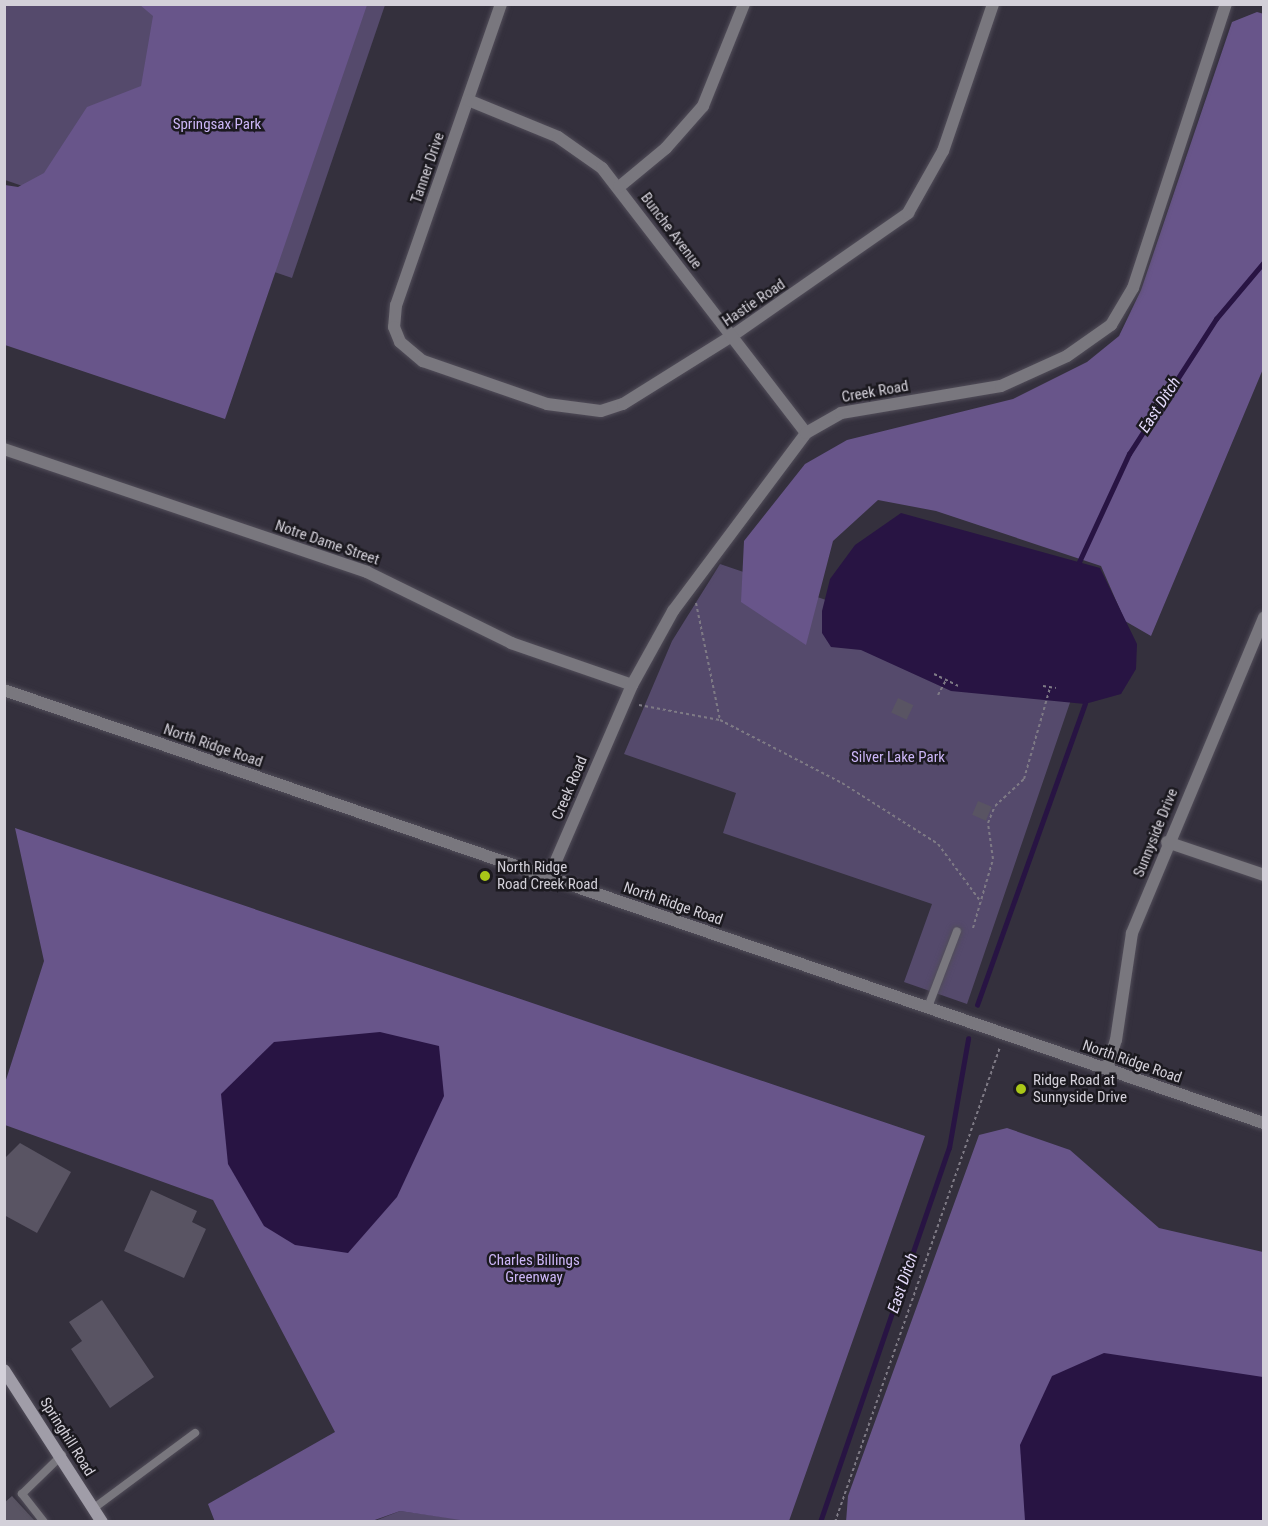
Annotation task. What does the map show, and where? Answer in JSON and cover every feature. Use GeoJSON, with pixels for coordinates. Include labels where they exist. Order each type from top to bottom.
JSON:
{"type":"FeatureCollection","features":[{"type":"Feature","properties":{"kind":"main road","name":"Springhill Road"},"geometry":{"type":"LineString","coordinates":[[4,1370],[62,1455],[102,1521]]}},
{"type":"Feature","properties":{"kind":"street","name":"Tanner Drive"},"geometry":{"type":"LineString","coordinates":[[400,342],[396,305],[501,4]]}},
{"type":"Feature","properties":{"kind":"street"},"geometry":{"type":"LineString","coordinates":[[619,187],[666,148],[703,106],[744,4]]}},
{"type":"Feature","properties":{"kind":"street","name":"Hastie Road"},"geometry":{"type":"LineString","coordinates":[[400,342],[423,361],[569,410],[601,411],[623,404],[732,336],[908,213],[943,151],[993,4]]}},
{"type":"Feature","properties":{"kind":"street","name":"Creek Road"},"geometry":{"type":"LineString","coordinates":[[549,877],[632,685],[693,582],[806,433],[841,413],[1001,386],[1067,357],[1111,325],[1133,288],[1226,4]]}},
{"type":"Feature","properties":{"kind":"street","name":"Bunche Avenue"},"geometry":{"type":"LineString","coordinates":[[468,100],[558,137],[619,187],[806,433]]}},
{"type":"Feature","properties":{"kind":"street","name":"Notre Dame Street"},"geometry":{"type":"LineString","coordinates":[[4,448],[367,572],[502,639],[632,685]]}},
{"type":"Feature","properties":{"kind":"street","name":"Sunnyside Drive"},"geometry":{"type":"LineString","coordinates":[[1107,1069],[1116,1040],[1132,933],[1167,842],[1263,617]]}},
{"type":"Feature","properties":{"kind":"street","name":"North Ridge Road"},"geometry":{"type":"LineString","coordinates":[[4,690],[1263,1123]]}},
{"type":"Feature","properties":{"kind":"street"},"geometry":{"type":"LineString","coordinates":[[1167,842],[1263,875]]}},
{"type":"Feature","properties":{"kind":"lane"},"geometry":{"type":"LineString","coordinates":[[928,1007],[957,931]]}},
{"type":"Feature","properties":{"kind":"lane"},"geometry":{"type":"LineString","coordinates":[[94,1508],[195,1433]]}},
{"type":"Feature","properties":{"kind":"lane"},"geometry":{"type":"LineString","coordinates":[[44,1521],[22,1494],[62,1455]]}},
{"type":"Feature","properties":{"kind":"path"},"geometry":{"type":"LineString","coordinates":[[693,582],[703,656],[720,720]]}},
{"type":"Feature","properties":{"kind":"path"},"geometry":{"type":"LineString","coordinates":[[934,674],[959,686]]}},
{"type":"Feature","properties":{"kind":"path"},"geometry":{"type":"LineString","coordinates":[[938,695],[946,680]]}},
{"type":"Feature","properties":{"kind":"path"},"geometry":{"type":"LineString","coordinates":[[1043,686],[1056,688]]}},
{"type":"Feature","properties":{"kind":"path"},"geometry":{"type":"LineString","coordinates":[[973,928],[993,859],[988,823],[995,806],[1024,779],[1050,687]]}},
{"type":"Feature","properties":{"kind":"path"},"geometry":{"type":"LineString","coordinates":[[643,707],[720,720],[842,783],[938,844],[981,902]]}},
{"type":"Feature","properties":{"kind":"path"},"geometry":{"type":"LineString","coordinates":[[835,1521],[1000,1047]]}},
{"type":"Feature","properties":{"kind":"green space","name":"Springsax Park"},"geometry":{"type":"Polygon","coordinates":[[[4,5],[385,5],[292,278],[5,180],[4,5]]]}},
{"type":"Feature","properties":{"kind":"green space"},"geometry":{"type":"Polygon","coordinates":[[[140,5],[367,5],[225,419],[5,345],[5,185],[18,187],[44,173],[87,107],[141,86],[153,16],[140,5]]]}},
{"type":"Feature","properties":{"kind":"green space"},"geometry":{"type":"Polygon","coordinates":[[[1257,12],[1264,14],[1263,369],[1151,636],[1125,621],[1101,566],[936,511],[878,500],[833,541],[806,645],[741,602],[744,541],[805,464],[847,440],[1013,399],[1087,362],[1119,336],[1141,290],[1232,22],[1257,12]]]}},
{"type":"Feature","properties":{"kind":"green space","name":"Silver Lake Park"},"geometry":{"type":"Polygon","coordinates":[[[720,564],[1076,685],[967,1004],[904,982],[932,904],[723,833],[736,793],[624,754],[672,641],[720,564]]]}},
{"type":"Feature","properties":{"kind":"green space","name":"Charles Billings Greenway"},"geometry":{"type":"Polygon","coordinates":[[[15,828],[925,1136],[789,1521],[474,1522],[400,1511],[372,1521],[215,1522],[208,1504],[335,1432],[213,1200],[5,1125],[5,1083],[44,961],[15,828]]]}},
{"type":"Feature","properties":{"kind":"green space"},"geometry":{"type":"Polygon","coordinates":[[[1007,1128],[1070,1150],[1159,1228],[1263,1252],[1263,1521],[846,1522],[848,1496],[979,1135],[1007,1128]]]}},
{"type":"Feature","properties":{"kind":"green space"},"geometry":{"type":"Polygon","coordinates":[[[400,1511],[474,1521],[372,1522],[400,1511]]]}},
{"type":"Feature","properties":{"kind":"shaded area"},"geometry":{"type":"Polygon","coordinates":[[[901,513],[1100,568],[1137,644],[1136,669],[1121,694],[1085,704],[951,691],[861,650],[831,647],[822,633],[822,611],[830,579],[855,545],[901,513]]]}},
{"type":"Feature","properties":{"kind":"shaded area"},"geometry":{"type":"Polygon","coordinates":[[[380,1032],[439,1046],[444,1096],[397,1197],[348,1253],[295,1245],[264,1226],[228,1164],[221,1094],[274,1042],[380,1032]]]}},
{"type":"Feature","properties":{"kind":"shaded area"},"geometry":{"type":"Polygon","coordinates":[[[1104,1353],[1263,1377],[1263,1521],[1025,1521],[1020,1445],[1052,1376],[1104,1353]]]}},
{"type":"Feature","properties":{"kind":"building"},"geometry":{"type":"Polygon","coordinates":[[[898,698],[913,705],[907,720],[891,713],[898,698]]]}},
{"type":"Feature","properties":{"kind":"building"},"geometry":{"type":"Polygon","coordinates":[[[978,801],[992,807],[986,821],[972,815],[978,801]]]}},
{"type":"Feature","properties":{"kind":"building"},"geometry":{"type":"Polygon","coordinates":[[[20,1143],[71,1172],[37,1233],[4,1215],[4,1159],[20,1143]]]}},
{"type":"Feature","properties":{"kind":"building"},"geometry":{"type":"Polygon","coordinates":[[[151,1190],[197,1211],[192,1222],[206,1229],[184,1278],[124,1251],[151,1190]]]}},
{"type":"Feature","properties":{"kind":"building"},"geometry":{"type":"Polygon","coordinates":[[[102,1300],[154,1377],[110,1408],[71,1349],[82,1341],[69,1322],[102,1300]]]}},
{"type":"Feature","properties":{"kind":"building"},"geometry":{"type":"Polygon","coordinates":[[[12,1496],[35,1521],[4,1521],[4,1503],[12,1496]]]}},
{"type":"Feature","properties":{"kind":"waterway","name":"East Ditch"},"geometry":{"type":"LineString","coordinates":[[1079,562],[1129,454],[1216,319],[1264,262]]}},
{"type":"Feature","properties":{"kind":"waterway","name":"East Ditch"},"geometry":{"type":"LineString","coordinates":[[977,1005],[1085,704]]}},
{"type":"Feature","properties":{"kind":"waterway","name":"East Ditch"},"geometry":{"type":"LineString","coordinates":[[820,1522],[949,1148],[968,1039]]}},
{"type":"Feature","properties":{"kind":"place","name":"North Ridge Road Creek Road"},"geometry":{"type":"Point","coordinates":[485,876]}},
{"type":"Feature","properties":{"kind":"place","name":"Ridge Road at Sunnyside Drive"},"geometry":{"type":"Point","coordinates":[1021,1089]}}]}
